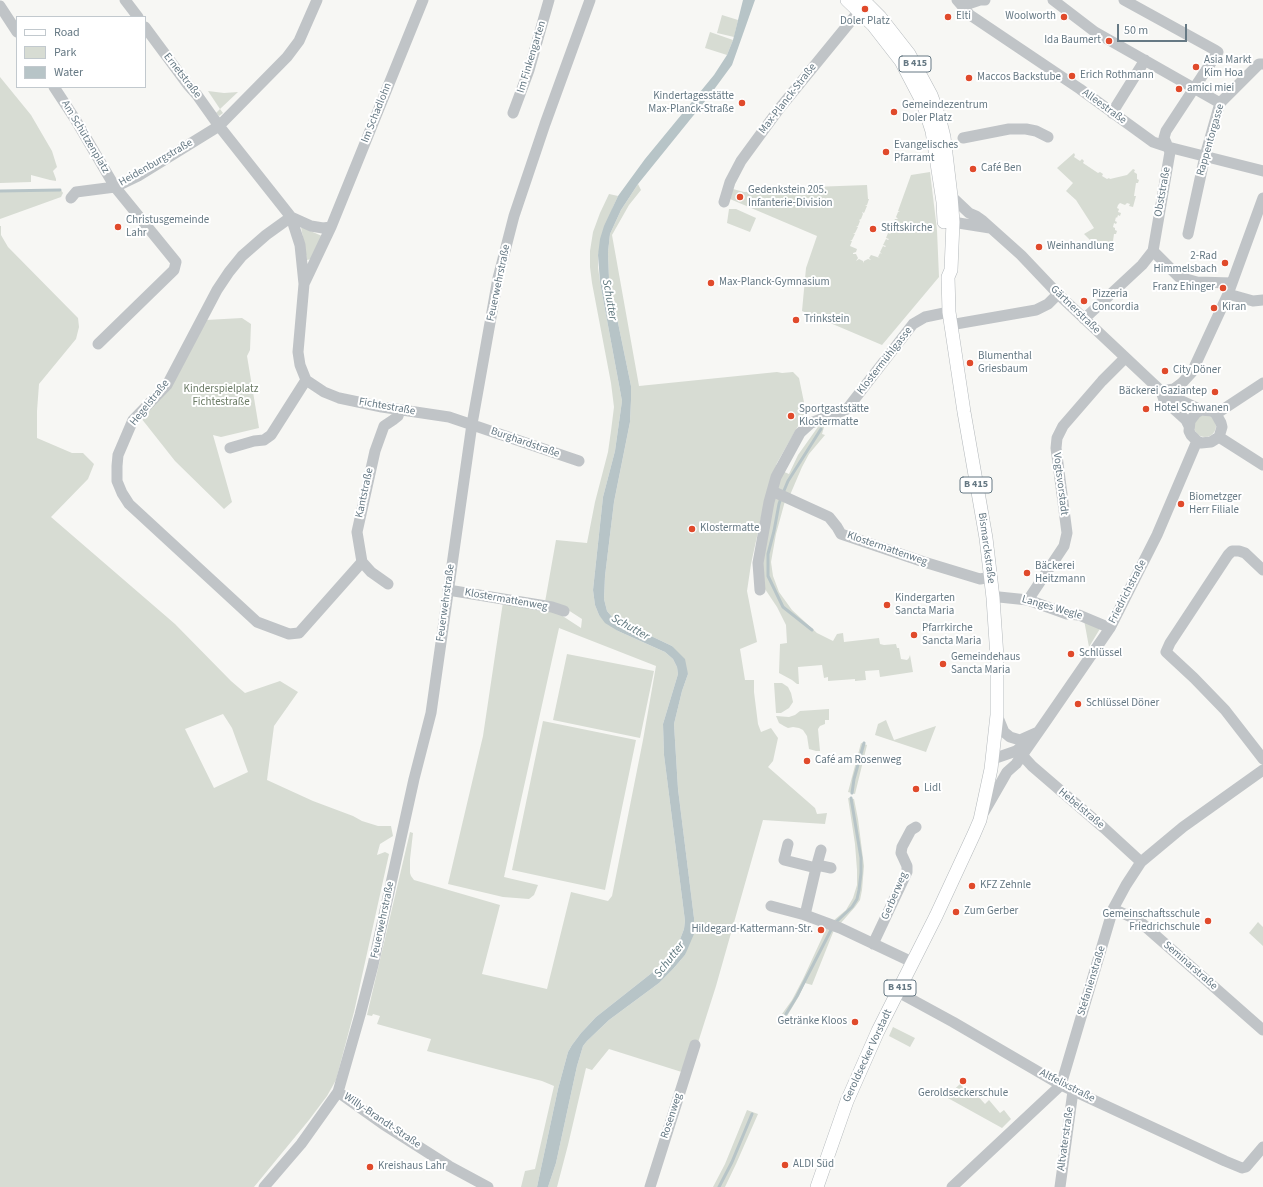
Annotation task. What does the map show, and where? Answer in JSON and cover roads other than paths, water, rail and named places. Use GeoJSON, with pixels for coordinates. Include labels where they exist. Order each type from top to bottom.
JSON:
{"type":"FeatureCollection","features":[{"type":"Feature","properties":{"kind":"main road","name":"B 415"},"geometry":{"type":"LineString","coordinates":[[847,0],[864,3],[880,17],[909,54],[931,95],[944,137],[951,196],[950,220]]}},
{"type":"Feature","properties":{"kind":"main road","name":"B 415"},"geometry":{"type":"LineString","coordinates":[[864,3],[873,25],[901,61],[923,103],[933,138],[942,202],[950,220]]}},
{"type":"Feature","properties":{"kind":"main road","name":"Bismarckstraße"},"geometry":{"type":"LineString","coordinates":[[950,220],[951,270],[948,277],[949,319],[986,538],[993,598],[997,657],[997,715],[993,759],[980,820]]}},
{"type":"Feature","properties":{"kind":"main road","name":"Geroldsecker Vorstadt"},"geometry":{"type":"LineString","coordinates":[[817,1187],[847,1101],[878,1031],[936,916],[980,820]]}},
{"type":"Feature","properties":{"kind":"street"},"geometry":{"type":"LineString","coordinates":[[125,0],[137,16]]}},
{"type":"Feature","properties":{"kind":"street","name":"Heidenburgstraße"},"geometry":{"type":"LineString","coordinates":[[98,344],[174,270],[176,262],[115,187],[138,176],[219,126],[287,57],[299,41],[317,0]]}},
{"type":"Feature","properties":{"kind":"street","name":"Im Schadlohn"},"geometry":{"type":"LineString","coordinates":[[332,227],[423,0]]}},
{"type":"Feature","properties":{"kind":"street","name":"Im Finkengarten"},"geometry":{"type":"LineString","coordinates":[[513,113],[529,70],[549,0]]}},
{"type":"Feature","properties":{"kind":"street","name":"Feuerwehrstraße"},"geometry":{"type":"LineString","coordinates":[[264,1187],[301,1144],[338,1092],[373,965],[414,779],[431,713],[472,424],[498,278],[514,216],[545,124],[590,0]]}},
{"type":"Feature","properties":{"kind":"street"},"geometry":{"type":"LineString","coordinates":[[960,3],[985,0]]}},
{"type":"Feature","properties":{"kind":"street"},"geometry":{"type":"LineString","coordinates":[[1053,0],[1095,32],[1220,103]]}},
{"type":"Feature","properties":{"kind":"street","name":"Obststraße"},"geometry":{"type":"LineString","coordinates":[[1084,319],[1142,265],[1153,251],[1170,152],[1164,138],[1166,131],[1218,52],[1124,0]]}},
{"type":"Feature","properties":{"kind":"street","name":"Max-Planck-Straße"},"geometry":{"type":"LineString","coordinates":[[724,202],[730,182],[741,161],[864,3]]}},
{"type":"Feature","properties":{"kind":"street","name":"Alleestraße"},"geometry":{"type":"LineString","coordinates":[[960,3],[970,15],[1153,142],[1263,171]]}},
{"type":"Feature","properties":{"kind":"street"},"geometry":{"type":"LineString","coordinates":[[0,6],[16,30]]}},
{"type":"Feature","properties":{"kind":"street","name":"Ernetstraße"},"geometry":{"type":"LineString","coordinates":[[146,28],[219,126]]}},
{"type":"Feature","properties":{"kind":"street"},"geometry":{"type":"LineString","coordinates":[[1112,113],[1144,60]]}},
{"type":"Feature","properties":{"kind":"street","name":"Rappentorgasse"},"geometry":{"type":"LineString","coordinates":[[1188,234],[1205,156],[1220,103],[1256,67],[1263,64]]}},
{"type":"Feature","properties":{"kind":"street","name":"Am Schützenplatz"},"geometry":{"type":"LineString","coordinates":[[55,88],[75,119],[115,187]]}},
{"type":"Feature","properties":{"kind":"street"},"geometry":{"type":"LineString","coordinates":[[219,126],[291,217],[300,245],[304,284],[298,352],[300,365],[306,380],[271,435],[264,440],[254,441],[230,448]]}},
{"type":"Feature","properties":{"kind":"street"},"geometry":{"type":"LineString","coordinates":[[963,138],[1009,129],[1026,128],[1048,137]]}},
{"type":"Feature","properties":{"kind":"street"},"geometry":{"type":"LineString","coordinates":[[74,195],[115,187]]}},
{"type":"Feature","properties":{"kind":"street","name":"Gärtnerstraße"},"geometry":{"type":"LineString","coordinates":[[951,196],[969,213],[976,216],[1021,255],[1058,294],[1161,391],[1201,410]]}},
{"type":"Feature","properties":{"kind":"street"},"geometry":{"type":"LineString","coordinates":[[1161,391],[1174,388],[1182,383],[1192,372],[1228,294],[1263,198]]}},
{"type":"Feature","properties":{"kind":"street"},"geometry":{"type":"LineString","coordinates":[[950,220],[962,213],[969,213]]}},
{"type":"Feature","properties":{"kind":"street"},"geometry":{"type":"LineString","coordinates":[[291,217],[311,226],[322,228],[332,227]]}},
{"type":"Feature","properties":{"kind":"street","name":"Hegelstraße"},"geometry":{"type":"LineString","coordinates":[[291,217],[266,235],[242,256],[217,290],[167,385],[133,420],[118,455],[117,481],[129,504],[257,622],[289,634],[299,634],[362,562]]}},
{"type":"Feature","properties":{"kind":"street"},"geometry":{"type":"LineString","coordinates":[[950,220],[990,228]]}},
{"type":"Feature","properties":{"kind":"street"},"geometry":{"type":"LineString","coordinates":[[304,284],[332,227]]}},
{"type":"Feature","properties":{"kind":"street"},"geometry":{"type":"LineString","coordinates":[[1153,251],[1179,277],[1197,282],[1232,283]]}},
{"type":"Feature","properties":{"kind":"street","name":"Klostermühlgasse"},"geometry":{"type":"LineString","coordinates":[[775,492],[776,477],[800,433],[811,423],[847,409],[913,324],[925,317],[949,319],[1036,310],[1048,304],[1058,294]]}},
{"type":"Feature","properties":{"kind":"street"},"geometry":{"type":"LineString","coordinates":[[1228,294],[1254,301],[1263,300]]}},
{"type":"Feature","properties":{"kind":"street","name":"Vogtsvorstadt"},"geometry":{"type":"LineString","coordinates":[[1028,600],[1064,546],[1067,533],[1056,448],[1057,438],[1063,426],[1102,381],[1125,358]]}},
{"type":"Feature","properties":{"kind":"street","name":"Fichtestraße"},"geometry":{"type":"LineString","coordinates":[[306,380],[324,392],[339,398],[382,407],[449,417],[472,424]]}},
{"type":"Feature","properties":{"kind":"street"},"geometry":{"type":"LineString","coordinates":[[1216,414],[1263,383]]}},
{"type":"Feature","properties":{"kind":"street","name":"Gärtnerstraße"},"geometry":{"type":"LineString","coordinates":[[1161,391],[1164,400],[1186,420],[1189,426]]}},
{"type":"Feature","properties":{"kind":"street","name":"Kantstraße"},"geometry":{"type":"LineString","coordinates":[[362,562],[357,532],[375,451],[384,426],[381,414],[382,407]]}},
{"type":"Feature","properties":{"kind":"street"},"geometry":{"type":"LineString","coordinates":[[384,426],[398,416],[400,410]]}},
{"type":"Feature","properties":{"kind":"street"},"geometry":{"type":"LineString","coordinates":[[1201,410],[1212,411],[1216,414],[1222,427],[1218,436],[1211,442],[1201,443],[1197,441],[1191,435],[1189,426],[1192,416],[1201,410]]}},
{"type":"Feature","properties":{"kind":"street","name":"Burghardstraße"},"geometry":{"type":"LineString","coordinates":[[472,424],[579,461]]}},
{"type":"Feature","properties":{"kind":"street"},"geometry":{"type":"LineString","coordinates":[[1218,436],[1263,465]]}},
{"type":"Feature","properties":{"kind":"street","name":"Friedrichstraße"},"geometry":{"type":"LineString","coordinates":[[980,820],[1007,772],[1016,764],[1110,628],[1157,535],[1197,441]]}},
{"type":"Feature","properties":{"kind":"street"},"geometry":{"type":"LineString","coordinates":[[760,590],[758,563],[764,527],[775,492]]}},
{"type":"Feature","properties":{"kind":"street","name":"Klostermattenweg"},"geometry":{"type":"LineString","coordinates":[[775,492],[829,518],[837,526],[841,534],[980,579],[991,577]]}},
{"type":"Feature","properties":{"kind":"street"},"geometry":{"type":"LineString","coordinates":[[1263,570],[1245,553],[1232,551],[1170,643],[1166,652],[1225,710],[1263,759]]}},
{"type":"Feature","properties":{"kind":"street"},"geometry":{"type":"LineString","coordinates":[[362,562],[371,572],[388,584]]}},
{"type":"Feature","properties":{"kind":"street","name":"Klostermattenweg"},"geometry":{"type":"LineString","coordinates":[[448,590],[552,607],[564,611]]}},
{"type":"Feature","properties":{"kind":"street","name":"Langes Wegle"},"geometry":{"type":"LineString","coordinates":[[993,598],[999,597],[1028,600],[1040,603],[1067,614],[1079,615],[1110,628]]}},
{"type":"Feature","properties":{"kind":"street"},"geometry":{"type":"LineString","coordinates":[[997,715],[1004,732],[1010,738],[1020,740],[1038,732]]}},
{"type":"Feature","properties":{"kind":"street","name":"Friedrichstraße"},"geometry":{"type":"LineString","coordinates":[[993,759],[1016,751],[1038,732]]}},
{"type":"Feature","properties":{"kind":"street"},"geometry":{"type":"LineString","coordinates":[[993,759],[1010,760],[1016,759],[1022,755]]}},
{"type":"Feature","properties":{"kind":"street","name":"Hebelstraße"},"geometry":{"type":"LineString","coordinates":[[1022,755],[1032,766],[1141,862]]}},
{"type":"Feature","properties":{"kind":"street","name":"Stefanienstraße"},"geometry":{"type":"LineString","coordinates":[[1061,1085],[1113,909],[1126,885],[1141,862],[1183,827],[1263,770]]}},
{"type":"Feature","properties":{"kind":"street","name":"Gerberweg"},"geometry":{"type":"LineString","coordinates":[[873,944],[906,872],[906,866],[901,853],[902,847],[911,830],[916,827]]}},
{"type":"Feature","properties":{"kind":"street"},"geometry":{"type":"LineString","coordinates":[[788,844],[784,860],[817,867],[831,868]]}},
{"type":"Feature","properties":{"kind":"street"},"geometry":{"type":"LineString","coordinates":[[805,915],[821,850]]}},
{"type":"Feature","properties":{"kind":"street"},"geometry":{"type":"LineString","coordinates":[[771,906],[805,915],[830,924],[912,962]]}},
{"type":"Feature","properties":{"kind":"street","name":"Seminarstraße"},"geometry":{"type":"LineString","coordinates":[[1113,909],[1138,920],[1263,1030]]}},
{"type":"Feature","properties":{"kind":"street","name":"Altfelixstraße"},"geometry":{"type":"LineString","coordinates":[[898,992],[954,1022],[1061,1085],[1225,1161],[1242,1168],[1249,1164],[1263,1147]]}},
{"type":"Feature","properties":{"kind":"street","name":"Rosenweg"},"geometry":{"type":"LineString","coordinates":[[650,1187],[695,1045]]}},
{"type":"Feature","properties":{"kind":"street"},"geometry":{"type":"LineString","coordinates":[[952,1187],[1061,1085]]}},
{"type":"Feature","properties":{"kind":"street","name":"Altvaterstraße"},"geometry":{"type":"LineString","coordinates":[[1060,1187],[1073,1091]]}},
{"type":"Feature","properties":{"kind":"street","name":"Willy-Brandt-Straße"},"geometry":{"type":"LineString","coordinates":[[338,1092],[383,1124],[482,1186]]}},
{"type":"Feature","properties":{"kind":"water","name":"Schutter"},"geometry":{"type":"Polygon","coordinates":[[[743,0],[755,0],[732,65],[710,95],[638,184],[621,210],[610,234],[608,252],[609,279],[631,386],[631,400],[630,422],[614,502],[605,576],[604,599],[607,611],[613,618],[672,646],[685,659],[688,674],[674,724],[678,789],[694,918],[694,934],[685,955],[673,969],[659,983],[609,1020],[583,1046],[577,1066],[556,1163],[548,1187],[537,1187],[558,1089],[568,1052],[581,1033],[596,1017],[653,972],[669,956],[679,942],[684,929],[685,921],[664,755],[663,724],[678,674],[677,667],[673,659],[665,652],[618,631],[605,623],[599,615],[595,605],[593,590],[603,497],[615,451],[622,401],[600,282],[598,255],[600,239],[604,226],[618,196],[645,159],[714,75],[727,55],[733,40],[743,0]]]}},
{"type":"Feature","properties":{"kind":"waterway"},"geometry":{"type":"LineString","coordinates":[[0,191],[60,190]]}},
{"type":"Feature","properties":{"kind":"waterway"},"geometry":{"type":"LineString","coordinates":[[783,493],[788,481],[821,429]]}},
{"type":"Feature","properties":{"kind":"waterway"},"geometry":{"type":"LineString","coordinates":[[781,498],[768,554],[768,576],[783,607],[812,630]]}},
{"type":"Feature","properties":{"kind":"waterway"},"geometry":{"type":"LineString","coordinates":[[852,793],[854,779],[864,743]]}},
{"type":"Feature","properties":{"kind":"waterway"},"geometry":{"type":"LineString","coordinates":[[835,923],[852,907],[857,899],[859,890],[861,858],[851,798]]}},
{"type":"Feature","properties":{"kind":"waterway"},"geometry":{"type":"LineString","coordinates":[[786,1014],[797,996],[832,928]]}},
{"type":"Feature","properties":{"kind":"waterway"},"geometry":{"type":"LineString","coordinates":[[719,1187],[732,1162],[752,1114]]}},
{"type":"Feature","properties":{"kind":"place","name":"Doler Platz"},"geometry":{"type":"Point","coordinates":[865,9]}},
{"type":"Feature","properties":{"kind":"place","name":"Elti"},"geometry":{"type":"Point","coordinates":[948,17]}},
{"type":"Feature","properties":{"kind":"place","name":"Woolworth"},"geometry":{"type":"Point","coordinates":[1064,17]}},
{"type":"Feature","properties":{"kind":"place","name":"Ida Baumert"},"geometry":{"type":"Point","coordinates":[1109,41]}},
{"type":"Feature","properties":{"kind":"place","name":"Asia Markt Kim Hoa"},"geometry":{"type":"Point","coordinates":[1196,67]}},
{"type":"Feature","properties":{"kind":"place","name":"Erich Rothmann"},"geometry":{"type":"Point","coordinates":[1072,76]}},
{"type":"Feature","properties":{"kind":"place","name":"Maccos Backstube"},"geometry":{"type":"Point","coordinates":[969,78]}},
{"type":"Feature","properties":{"kind":"place","name":"amici miei"},"geometry":{"type":"Point","coordinates":[1179,89]}},
{"type":"Feature","properties":{"kind":"place","name":"Kindertagesstätte Max-Planck-Straße"},"geometry":{"type":"Point","coordinates":[742,103]}},
{"type":"Feature","properties":{"kind":"place","name":"Gemeindezentrum Doler Platz"},"geometry":{"type":"Point","coordinates":[894,112]}},
{"type":"Feature","properties":{"kind":"place","name":"Evangelisches Pfarramt"},"geometry":{"type":"Point","coordinates":[886,152]}},
{"type":"Feature","properties":{"kind":"place","name":"Café Ben"},"geometry":{"type":"Point","coordinates":[973,169]}},
{"type":"Feature","properties":{"kind":"place","name":"Gedenkstein 205. Infanterie-Division"},"geometry":{"type":"Point","coordinates":[740,197]}},
{"type":"Feature","properties":{"kind":"place","name":"Christusgemeinde Lahr"},"geometry":{"type":"Point","coordinates":[118,227]}},
{"type":"Feature","properties":{"kind":"place","name":"Stiftskirche"},"geometry":{"type":"Point","coordinates":[873,229]}},
{"type":"Feature","properties":{"kind":"place","name":"Weinhandlung"},"geometry":{"type":"Point","coordinates":[1039,247]}},
{"type":"Feature","properties":{"kind":"place","name":"2-Rad Himmelsbach"},"geometry":{"type":"Point","coordinates":[1225,263]}},
{"type":"Feature","properties":{"kind":"place","name":"Max-Planck-Gymnasium"},"geometry":{"type":"Point","coordinates":[711,283]}},
{"type":"Feature","properties":{"kind":"place","name":"Franz Ehinger"},"geometry":{"type":"Point","coordinates":[1223,288]}},
{"type":"Feature","properties":{"kind":"place","name":"Pizzeria Concordia"},"geometry":{"type":"Point","coordinates":[1084,301]}},
{"type":"Feature","properties":{"kind":"place","name":"Kiran"},"geometry":{"type":"Point","coordinates":[1214,308]}},
{"type":"Feature","properties":{"kind":"place","name":"Trinkstein"},"geometry":{"type":"Point","coordinates":[796,320]}},
{"type":"Feature","properties":{"kind":"place","name":"Blumenthal Griesbaum"},"geometry":{"type":"Point","coordinates":[970,363]}},
{"type":"Feature","properties":{"kind":"place","name":"City Döner"},"geometry":{"type":"Point","coordinates":[1165,371]}},
{"type":"Feature","properties":{"kind":"place","name":"Bäckerei Gaziantep"},"geometry":{"type":"Point","coordinates":[1215,392]}},
{"type":"Feature","properties":{"kind":"place","name":"Hotel Schwanen"},"geometry":{"type":"Point","coordinates":[1146,409]}},
{"type":"Feature","properties":{"kind":"place","name":"Sportgaststätte Klostermatte"},"geometry":{"type":"Point","coordinates":[791,416]}},
{"type":"Feature","properties":{"kind":"place","name":"Biometzger Herr Filiale"},"geometry":{"type":"Point","coordinates":[1181,504]}},
{"type":"Feature","properties":{"kind":"place","name":"Klostermatte"},"geometry":{"type":"Point","coordinates":[692,529]}},
{"type":"Feature","properties":{"kind":"place","name":"Bäckerei Heitzmann"},"geometry":{"type":"Point","coordinates":[1027,573]}},
{"type":"Feature","properties":{"kind":"place","name":"Kindergarten Sancta Maria"},"geometry":{"type":"Point","coordinates":[887,605]}},
{"type":"Feature","properties":{"kind":"place","name":"Pfarrkirche Sancta Maria"},"geometry":{"type":"Point","coordinates":[914,635]}},
{"type":"Feature","properties":{"kind":"place","name":"Schlüssel"},"geometry":{"type":"Point","coordinates":[1071,654]}},
{"type":"Feature","properties":{"kind":"place","name":"Gemeindehaus Sancta Maria"},"geometry":{"type":"Point","coordinates":[943,664]}},
{"type":"Feature","properties":{"kind":"place","name":"Schlüssel Döner"},"geometry":{"type":"Point","coordinates":[1078,704]}},
{"type":"Feature","properties":{"kind":"place","name":"Café am Rosenweg"},"geometry":{"type":"Point","coordinates":[807,761]}},
{"type":"Feature","properties":{"kind":"place","name":"Lidl"},"geometry":{"type":"Point","coordinates":[916,789]}},
{"type":"Feature","properties":{"kind":"place","name":"KFZ Zehnle"},"geometry":{"type":"Point","coordinates":[972,886]}},
{"type":"Feature","properties":{"kind":"place","name":"Zum Gerber"},"geometry":{"type":"Point","coordinates":[956,912]}},
{"type":"Feature","properties":{"kind":"place","name":"Gemeinschaftsschule Friedrichschule"},"geometry":{"type":"Point","coordinates":[1208,921]}},
{"type":"Feature","properties":{"kind":"place","name":"Hildegard-Kattermann-Str."},"geometry":{"type":"Point","coordinates":[821,930]}},
{"type":"Feature","properties":{"kind":"place","name":"Getränke Kloos"},"geometry":{"type":"Point","coordinates":[855,1022]}},
{"type":"Feature","properties":{"kind":"place","name":"Geroldseckerschule"},"geometry":{"type":"Point","coordinates":[963,1081]}},
{"type":"Feature","properties":{"kind":"place","name":"ALDI Süd"},"geometry":{"type":"Point","coordinates":[785,1165]}},
{"type":"Feature","properties":{"kind":"place","name":"Kreishaus Lahr"},"geometry":{"type":"Point","coordinates":[370,1167]}},
{"type":"Feature","properties":{"kind":"park label","name":"Kinderspielplatz Fichtestraße"},"geometry":{"type":"Point","coordinates":[221,396]}}]}
